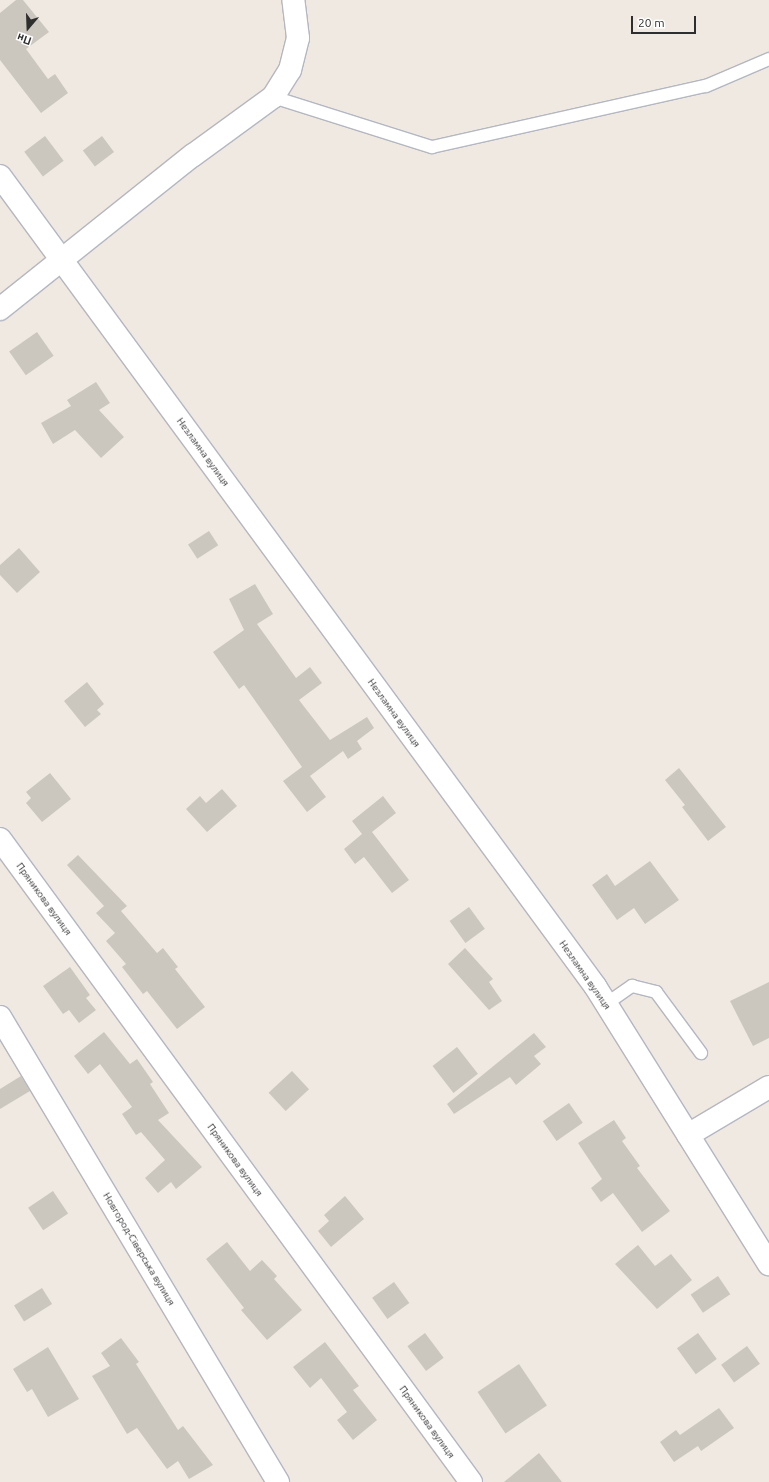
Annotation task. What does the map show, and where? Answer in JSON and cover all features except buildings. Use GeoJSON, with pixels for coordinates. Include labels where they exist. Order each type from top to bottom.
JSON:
{"type":"FeatureCollection","features":[{"type":"Feature","properties":{"kind":"street"},"geometry":{"type":"LineString","coordinates":[[0,309],[192,156],[273,97],[290,70],[298,38],[293,0]]}},
{"type":"Feature","properties":{"kind":"street","name":"Незламна вулиця"},"geometry":{"type":"LineString","coordinates":[[0,176],[606,1004],[769,1264]]}},
{"type":"Feature","properties":{"kind":"street","name":"Пряникова вулиця"},"geometry":{"type":"LineString","coordinates":[[0,839],[471,1482]]}},
{"type":"Feature","properties":{"kind":"street","name":"Новгород-Сіверська вулиця"},"geometry":{"type":"LineString","coordinates":[[0,1017],[278,1482]]}},
{"type":"Feature","properties":{"kind":"street"},"geometry":{"type":"LineString","coordinates":[[688,1135],[769,1087]]}},
{"type":"Feature","properties":{"kind":"lane"},"geometry":{"type":"LineString","coordinates":[[273,97],[432,147],[706,86],[769,59]]}},
{"type":"Feature","properties":{"kind":"lane"},"geometry":{"type":"LineString","coordinates":[[606,1004],[632,986],[656,992],[701,1052]]}}]}
